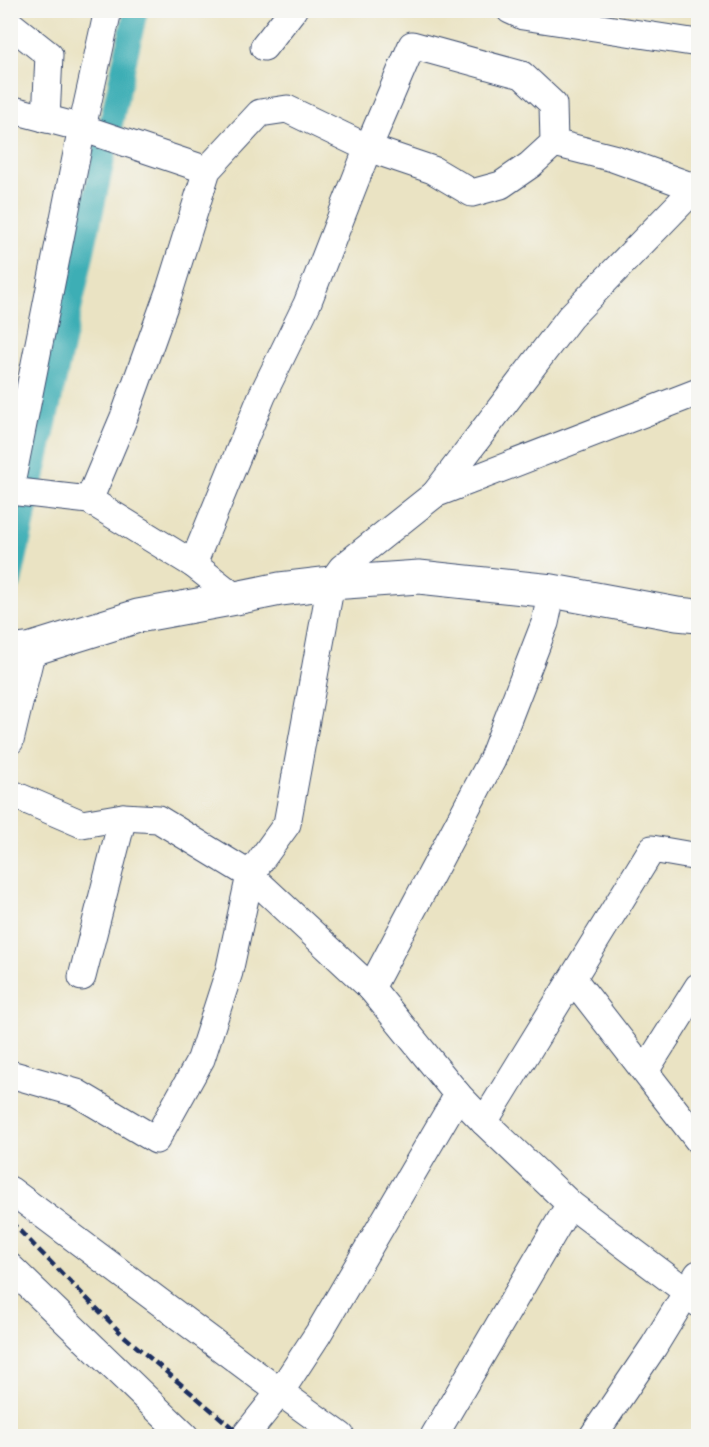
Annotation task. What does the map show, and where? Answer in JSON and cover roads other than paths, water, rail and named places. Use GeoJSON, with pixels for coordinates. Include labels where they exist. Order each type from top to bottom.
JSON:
{"type":"FeatureCollection","features":[{"type":"Feature","properties":{"kind":"street"},"geometry":{"type":"LineString","coordinates":[[108,10],[82,128],[10,490],[89,500],[193,564],[236,598]]}},
{"type":"Feature","properties":{"kind":"street"},"geometry":{"type":"LineString","coordinates":[[264,47],[293,10]]}},
{"type":"Feature","properties":{"kind":"street"},"geometry":{"type":"LineString","coordinates":[[510,10],[523,16],[699,43]]}},
{"type":"Feature","properties":{"kind":"street"},"geometry":{"type":"LineString","coordinates":[[10,24],[49,54],[46,119]]}},
{"type":"Feature","properties":{"kind":"street"},"geometry":{"type":"LineString","coordinates":[[89,500],[124,417],[170,289],[207,170],[260,113],[286,109],[368,148],[433,170],[472,193],[501,185],[530,165],[554,143],[553,104],[522,75],[411,45],[368,148],[307,304],[262,396],[193,564]]}},
{"type":"Feature","properties":{"kind":"street"},"geometry":{"type":"LineString","coordinates":[[10,109],[82,128],[207,170]]}},
{"type":"Feature","properties":{"kind":"street"},"geometry":{"type":"LineString","coordinates":[[10,1074],[76,1093],[156,1140],[201,1059],[229,972],[250,875],[287,824],[331,583],[342,568],[435,494],[570,317],[697,186],[613,158],[554,143]]}},
{"type":"Feature","properties":{"kind":"street"},"geometry":{"type":"LineString","coordinates":[[435,494],[699,392]]}},
{"type":"Feature","properties":{"kind":"street"},"geometry":{"type":"LineString","coordinates":[[10,741],[24,650],[138,616],[280,590],[331,583],[419,577],[552,591],[699,616]]}},
{"type":"Feature","properties":{"kind":"street"},"geometry":{"type":"LineString","coordinates":[[371,988],[492,760],[545,623],[552,591]]}},
{"type":"Feature","properties":{"kind":"street"},"geometry":{"type":"LineString","coordinates":[[10,793],[82,824],[123,817],[158,819],[250,875],[371,988],[458,1095],[570,1204],[695,1290],[593,1437]]}},
{"type":"Feature","properties":{"kind":"street"},"geometry":{"type":"LineString","coordinates":[[82,977],[123,817]]}},
{"type":"Feature","properties":{"kind":"street"},"geometry":{"type":"LineString","coordinates":[[484,1122],[652,849],[699,857]]}},
{"type":"Feature","properties":{"kind":"street"},"geometry":{"type":"LineString","coordinates":[[573,979],[699,1140]]}},
{"type":"Feature","properties":{"kind":"street"},"geometry":{"type":"LineString","coordinates":[[645,1071],[699,987]]}},
{"type":"Feature","properties":{"kind":"street"},"geometry":{"type":"LineString","coordinates":[[245,1437],[280,1392],[318,1334],[458,1095]]}},
{"type":"Feature","properties":{"kind":"street"},"geometry":{"type":"LineString","coordinates":[[10,1190],[341,1437]]}},
{"type":"Feature","properties":{"kind":"street"},"geometry":{"type":"LineString","coordinates":[[434,1437],[570,1204]]}},
{"type":"Feature","properties":{"kind":"street"},"geometry":{"type":"LineString","coordinates":[[10,1267],[185,1437]]}},
{"type":"Feature","properties":{"kind":"waterway"},"geometry":{"type":"LineString","coordinates":[[10,582],[136,10]]}},
{"type":"Feature","properties":{"kind":"railway"},"geometry":{"type":"LineString","coordinates":[[10,1221],[124,1336],[242,1436]]}}]}
